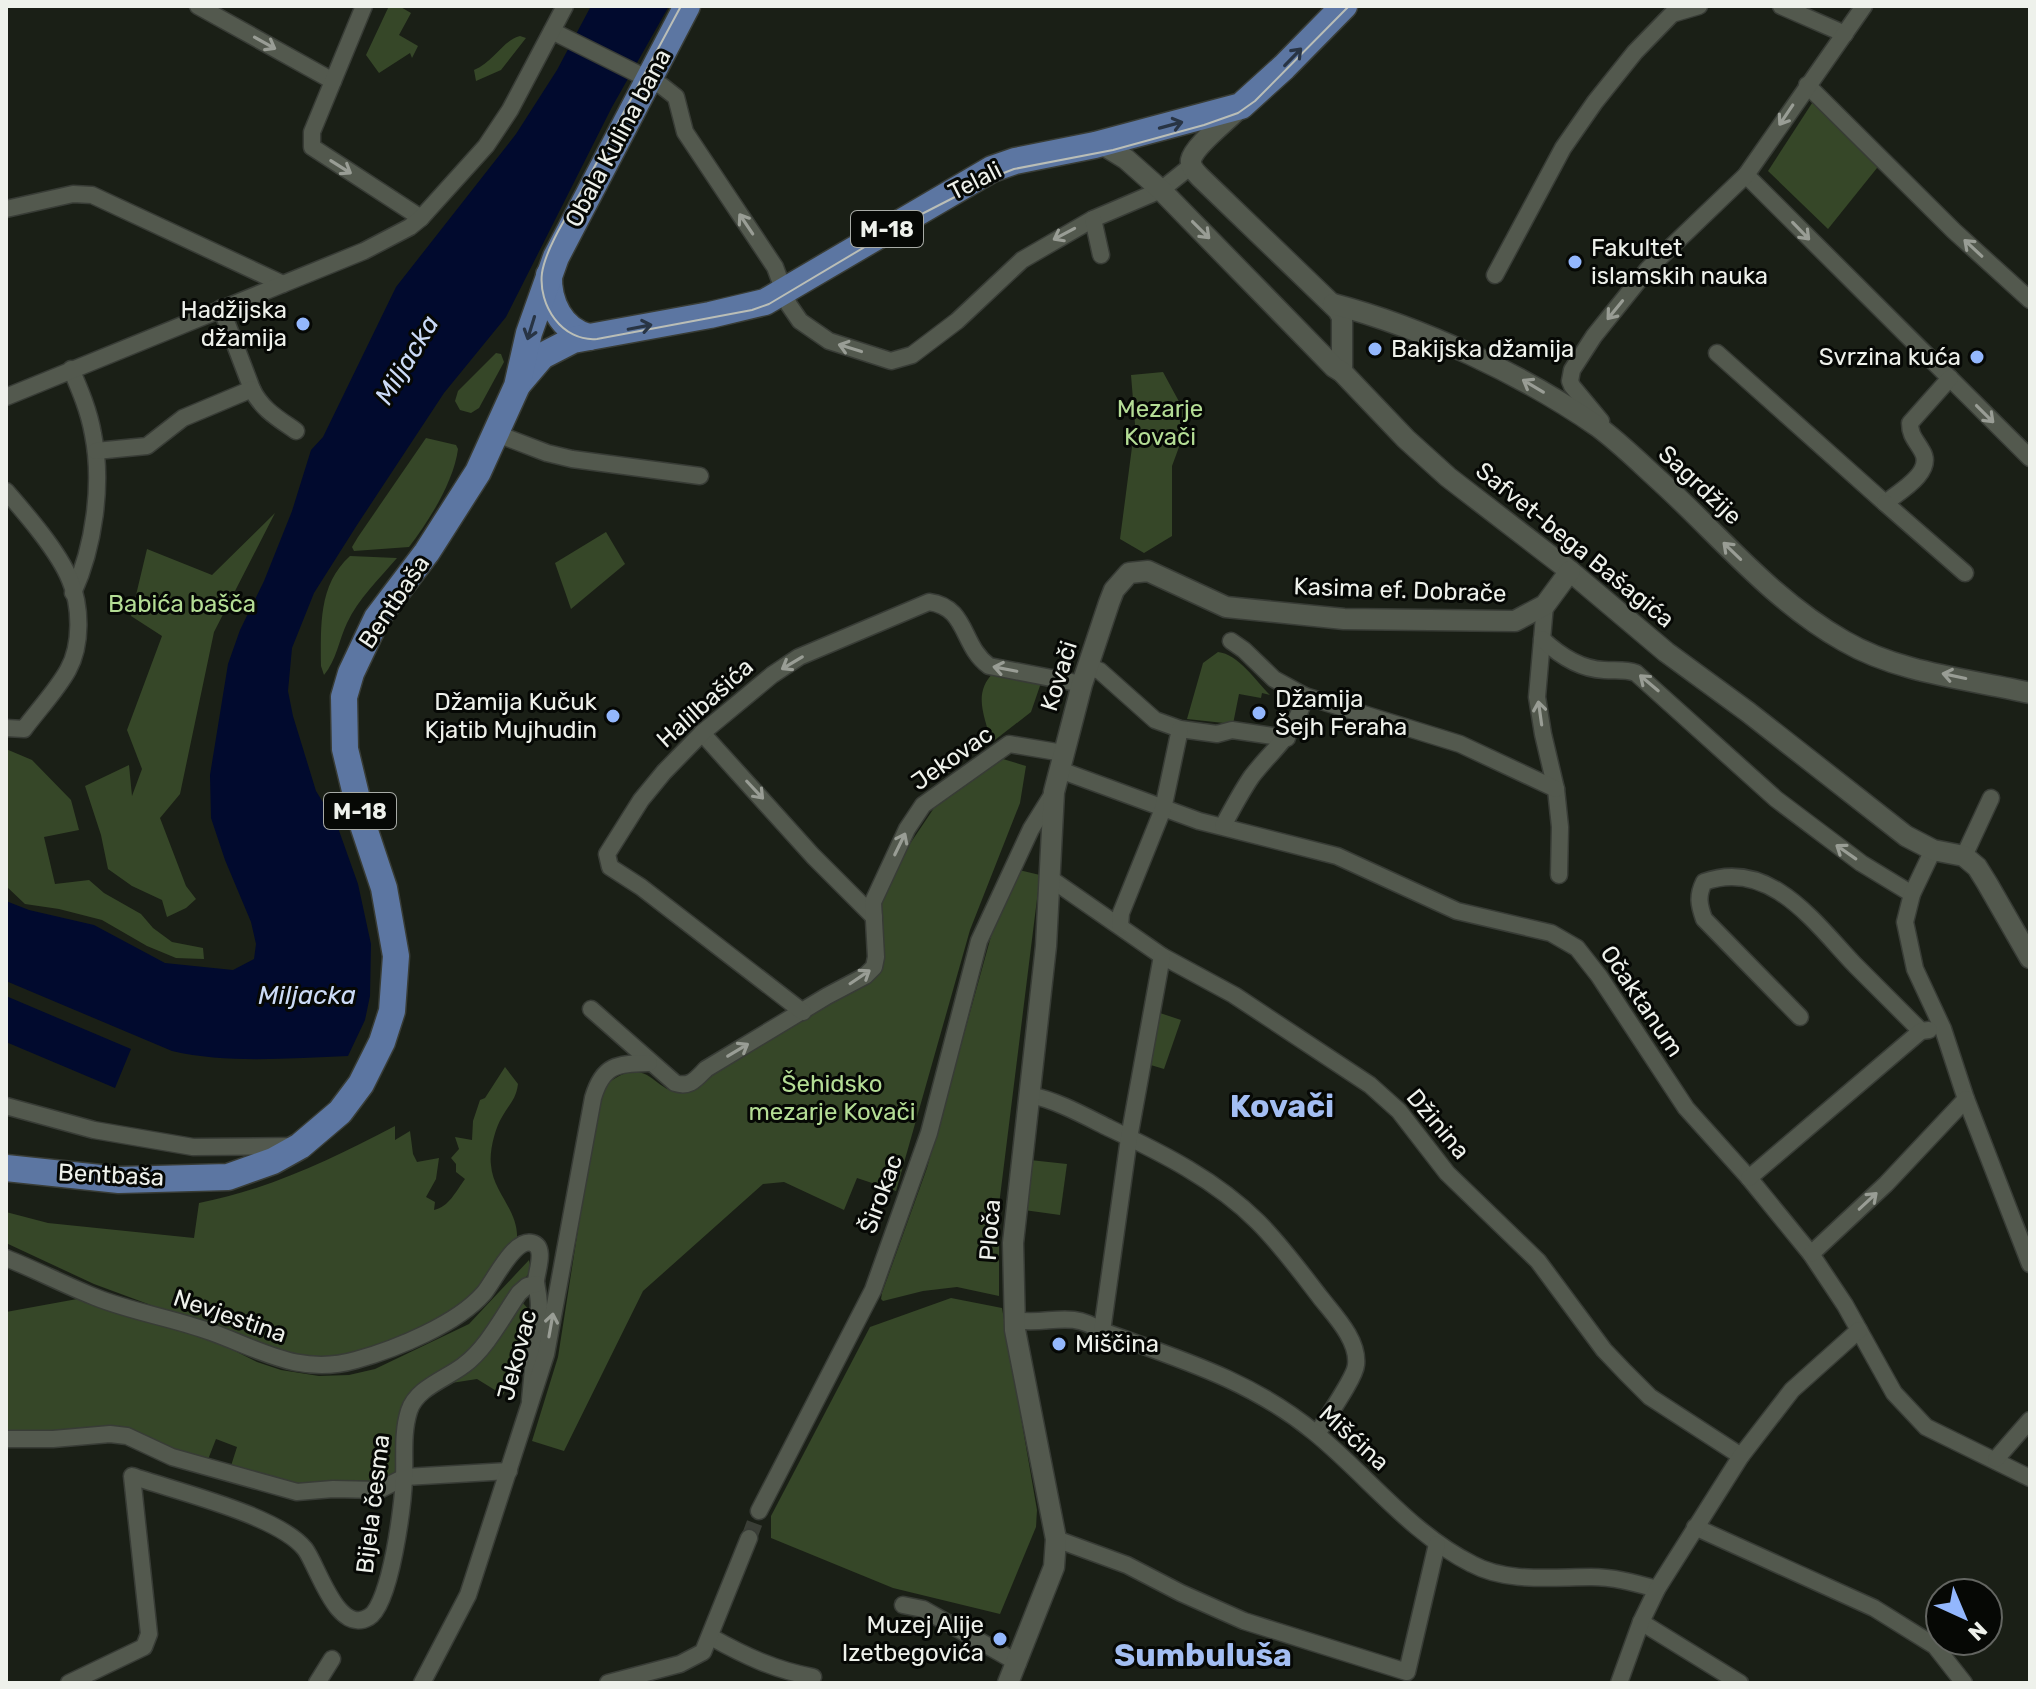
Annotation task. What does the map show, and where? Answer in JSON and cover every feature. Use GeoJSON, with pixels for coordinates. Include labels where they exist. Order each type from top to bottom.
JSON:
{"type":"FeatureCollection","features":[{"type":"Feature","properties":{"kind":"main road","name":"Obala Kulina bana"},"geometry":{"type":"LineString","coordinates":[[550,271],[642,77],[687,6]]}},
{"type":"Feature","properties":{"kind":"main road","name":"M-18"},"geometry":{"type":"LineString","coordinates":[[1241,106],[1344,6]]}},
{"type":"Feature","properties":{"kind":"main road","name":"Telali"},"geometry":{"type":"LineString","coordinates":[[517,386],[530,368],[551,350],[565,343],[765,302],[992,169],[1241,106]]}},
{"type":"Feature","properties":{"kind":"main road"},"geometry":{"type":"LineString","coordinates":[[550,271],[552,303],[569,326],[589,337]]}},
{"type":"Feature","properties":{"kind":"main road","name":"Bentbaša"},"geometry":{"type":"LineString","coordinates":[[6,1168],[119,1180],[228,1177],[273,1161],[300,1146],[340,1112],[361,1084],[382,1042],[392,1011],[396,956],[392,923],[345,749],[344,697],[359,653],[377,618],[456,510],[497,434],[517,386],[529,333],[550,271]]}},
{"type":"Feature","properties":{"kind":"street"},"geometry":{"type":"LineString","coordinates":[[198,6],[333,81]]}},
{"type":"Feature","properties":{"kind":"street"},"geometry":{"type":"LineString","coordinates":[[364,6],[312,132],[312,147],[421,218]]}},
{"type":"Feature","properties":{"kind":"street"},"geometry":{"type":"LineString","coordinates":[[6,397],[364,251],[410,227],[496,132],[565,6]]}},
{"type":"Feature","properties":{"kind":"street"},"geometry":{"type":"LineString","coordinates":[[1495,275],[1563,148],[1595,102],[1635,52],[1672,14],[1699,6]]}},
{"type":"Feature","properties":{"kind":"street"},"geometry":{"type":"LineString","coordinates":[[1781,6],[1845,34]]}},
{"type":"Feature","properties":{"kind":"street"},"geometry":{"type":"LineString","coordinates":[[1599,428],[1601,421],[1572,386],[1572,370],[1594,336],[1648,269],[1746,175],[1864,6]]}},
{"type":"Feature","properties":{"kind":"street"},"geometry":{"type":"LineString","coordinates":[[552,31],[676,97],[685,132],[775,267],[789,305],[800,321],[829,341],[891,361],[912,355],[957,321],[1022,260],[1093,219],[1161,190],[1191,166],[1191,160],[1200,148],[1241,106]]}},
{"type":"Feature","properties":{"kind":"street"},"geometry":{"type":"LineString","coordinates":[[1807,85],[1954,231],[2030,300]]}},
{"type":"Feature","properties":{"kind":"street","name":"Safvet-bega Bašagića"},"geometry":{"type":"LineString","coordinates":[[1100,143],[1126,159],[1161,190],[1334,367],[1448,477],[1868,809],[1906,836],[1933,850],[1964,856]]}},
{"type":"Feature","properties":{"kind":"street","name":"Sagrdžije"},"geometry":{"type":"LineString","coordinates":[[1191,166],[1333,304],[1380,317],[1521,379],[1599,428],[1662,483],[1759,577],[1805,616],[1844,641],[1885,661],[2030,693]]}},
{"type":"Feature","properties":{"kind":"street"},"geometry":{"type":"LineString","coordinates":[[1746,175],[2030,458]]}},
{"type":"Feature","properties":{"kind":"street"},"geometry":{"type":"LineString","coordinates":[[6,209],[73,194],[92,195],[283,284]]}},
{"type":"Feature","properties":{"kind":"street"},"geometry":{"type":"LineString","coordinates":[[1093,219],[1101,255]]}},
{"type":"Feature","properties":{"kind":"street"},"geometry":{"type":"LineString","coordinates":[[1333,304],[1342,317],[1342,372]]}},
{"type":"Feature","properties":{"kind":"street"},"geometry":{"type":"LineString","coordinates":[[221,308],[257,400],[268,412],[296,431]]}},
{"type":"Feature","properties":{"kind":"street"},"geometry":{"type":"LineString","coordinates":[[1717,353],[1965,573]]}},
{"type":"Feature","properties":{"kind":"street"},"geometry":{"type":"LineString","coordinates":[[71,369],[87,408],[96,451],[96,491],[89,540],[84,570],[73,593]]}},
{"type":"Feature","properties":{"kind":"street"},"geometry":{"type":"LineString","coordinates":[[1885,503],[1925,465],[1925,455],[1910,434],[1910,423],[1950,378]]}},
{"type":"Feature","properties":{"kind":"street"},"geometry":{"type":"LineString","coordinates":[[96,451],[147,446],[183,418],[252,389]]}},
{"type":"Feature","properties":{"kind":"street"},"geometry":{"type":"LineString","coordinates":[[497,434],[572,459],[700,476]]}},
{"type":"Feature","properties":{"kind":"street"},"geometry":{"type":"LineString","coordinates":[[6,491],[37,527],[70,580],[77,614],[77,646],[68,670],[24,729],[6,728]]}},
{"type":"Feature","properties":{"kind":"street","name":"Kasima ef. Dobrače"},"geometry":{"type":"LineString","coordinates":[[1122,578],[1134,571],[1148,571],[1226,607],[1344,619],[1515,621],[1545,605],[1570,571]]}},
{"type":"Feature","properties":{"kind":"street","name":"Kovači"},"geometry":{"type":"LineString","coordinates":[[1054,792],[1085,675],[1114,590],[1122,578]]}},
{"type":"Feature","properties":{"kind":"street","name":"Halilbašića"},"geometry":{"type":"LineString","coordinates":[[803,1012],[641,887],[610,867],[607,854],[641,800],[702,733],[772,675],[799,657],[929,602],[943,604],[955,613],[979,659],[989,666],[1085,675]]}},
{"type":"Feature","properties":{"kind":"street"},"geometry":{"type":"LineString","coordinates":[[1545,605],[1537,697],[1556,789],[1560,827],[1559,875]]}},
{"type":"Feature","properties":{"kind":"street"},"geometry":{"type":"LineString","coordinates":[[1542,639],[1557,653],[1585,668],[1628,669],[1636,673],[1776,799],[1861,863],[1912,894]]}},
{"type":"Feature","properties":{"kind":"street"},"geometry":{"type":"LineString","coordinates":[[1231,641],[1274,679],[1305,696],[1460,744],[1556,789]]}},
{"type":"Feature","properties":{"kind":"street"},"geometry":{"type":"LineString","coordinates":[[1085,675],[1100,671],[1155,720],[1180,729],[1217,734],[1232,730],[1287,738]]}},
{"type":"Feature","properties":{"kind":"street"},"geometry":{"type":"LineString","coordinates":[[1223,826],[1254,774],[1287,738],[1299,717],[1305,696]]}},
{"type":"Feature","properties":{"kind":"street"},"geometry":{"type":"LineString","coordinates":[[1120,926],[1121,913],[1163,809],[1180,729]]}},
{"type":"Feature","properties":{"kind":"street"},"geometry":{"type":"LineString","coordinates":[[702,733],[813,856],[874,917]]}},
{"type":"Feature","properties":{"kind":"street","name":"Jekovac"},"geometry":{"type":"LineString","coordinates":[[591,1009],[675,1083],[683,1086],[692,1083],[706,1069],[865,976],[874,967],[873,902],[907,829],[923,805],[1009,744],[1062,761]]}},
{"type":"Feature","properties":{"kind":"street","name":"Očaktanum"},"geometry":{"type":"LineString","coordinates":[[1062,761],[1163,809],[1337,856],[1457,911],[1551,933],[1577,948],[1599,976],[1686,1108],[1811,1254],[1894,1393],[1926,1427],[2030,1478]]}},
{"type":"Feature","properties":{"kind":"street","name":"Ploča"},"geometry":{"type":"LineString","coordinates":[[1008,1683],[1054,1567],[1056,1539],[1014,1320],[1013,1243],[1051,879],[1054,792]]}},
{"type":"Feature","properties":{"kind":"street","name":"Širokac"},"geometry":{"type":"LineString","coordinates":[[759,1511],[873,1290],[929,1133],[979,941],[1031,829],[1054,792]]}},
{"type":"Feature","properties":{"kind":"street"},"geometry":{"type":"LineString","coordinates":[[1991,798],[1964,856],[1977,867],[2030,958]]}},
{"type":"Feature","properties":{"kind":"street"},"geometry":{"type":"LineString","coordinates":[[1933,850],[1912,894],[1905,922],[1915,969],[1943,1029],[1966,1099],[2030,1264]]}},
{"type":"Feature","properties":{"kind":"street"},"geometry":{"type":"LineString","coordinates":[[1800,1017],[1704,919],[1698,892],[1704,882],[1723,875],[1741,877],[1779,891],[1807,914],[1921,1031]]}},
{"type":"Feature","properties":{"kind":"street","name":"Džinina"},"geometry":{"type":"LineString","coordinates":[[1051,879],[1162,956],[1234,995],[1370,1085],[1399,1111],[1447,1173],[1538,1261],[1604,1350],[1625,1372],[1650,1397],[1741,1456]]}},
{"type":"Feature","properties":{"kind":"street"},"geometry":{"type":"LineString","coordinates":[[1102,1331],[1129,1138],[1162,956]]}},
{"type":"Feature","properties":{"kind":"street"},"geometry":{"type":"LineString","coordinates":[[1749,1178],[1921,1031],[1943,1029]]}},
{"type":"Feature","properties":{"kind":"street","name":"Jekovac"},"geometry":{"type":"LineString","coordinates":[[422,1683],[468,1595],[546,1354],[598,1081],[607,1070],[624,1064],[649,1063]]}},
{"type":"Feature","properties":{"kind":"street"},"geometry":{"type":"LineString","coordinates":[[1030,1095],[1179,1163],[1256,1220],[1281,1247],[1348,1335],[1355,1352],[1356,1368],[1317,1434]]}},
{"type":"Feature","properties":{"kind":"street"},"geometry":{"type":"LineString","coordinates":[[1811,1254],[1886,1184],[1966,1099]]}},
{"type":"Feature","properties":{"kind":"street"},"geometry":{"type":"LineString","coordinates":[[6,1106],[94,1130],[193,1147],[300,1146]]}},
{"type":"Feature","properties":{"kind":"street","name":"Nevjestina"},"geometry":{"type":"LineString","coordinates":[[6,1258],[96,1298],[211,1332],[261,1354],[294,1363],[326,1364],[353,1361],[382,1352],[442,1324],[464,1311],[483,1294],[507,1259],[522,1244],[532,1243],[537,1246],[540,1255],[536,1284],[540,1294],[530,1400]]}},
{"type":"Feature","properties":{"kind":"street","name":"Bijela česma"},"geometry":{"type":"LineString","coordinates":[[69,1683],[144,1647],[149,1634],[132,1476],[258,1519],[290,1536],[305,1550],[332,1601],[343,1614],[356,1620],[368,1618],[385,1592],[393,1557],[405,1477],[409,1409],[434,1383],[465,1364],[519,1293],[527,1286],[536,1284]]}},
{"type":"Feature","properties":{"kind":"street","name":"Mišćina"},"geometry":{"type":"LineString","coordinates":[[1014,1320],[1074,1318],[1220,1373],[1280,1406],[1317,1434],[1437,1544],[1473,1565],[1498,1573],[1621,1579],[1657,1589]]}},
{"type":"Feature","properties":{"kind":"street"},"geometry":{"type":"LineString","coordinates":[[1619,1683],[1641,1622],[1657,1589],[1741,1456],[1792,1390],[1859,1330]]}},
{"type":"Feature","properties":{"kind":"street"},"geometry":{"type":"LineString","coordinates":[[1996,1459],[2030,1420]]}},
{"type":"Feature","properties":{"kind":"street"},"geometry":{"type":"LineString","coordinates":[[6,1439],[110,1434],[127,1436],[172,1457],[297,1492],[379,1490],[405,1477],[509,1471]]}},
{"type":"Feature","properties":{"kind":"street"},"geometry":{"type":"LineString","coordinates":[[1695,1527],[1874,1608],[1935,1646],[1964,1683]]}},
{"type":"Feature","properties":{"kind":"street"},"geometry":{"type":"LineString","coordinates":[[608,1683],[680,1664],[703,1652],[749,1538]]}},
{"type":"Feature","properties":{"kind":"street"},"geometry":{"type":"LineString","coordinates":[[1056,1539],[1127,1565],[1244,1621],[1407,1672],[1437,1544]]}},
{"type":"Feature","properties":{"kind":"street"},"geometry":{"type":"LineString","coordinates":[[903,1605],[923,1609],[1018,1663]]}},
{"type":"Feature","properties":{"kind":"street"},"geometry":{"type":"LineString","coordinates":[[1641,1622],[1740,1683]]}},
{"type":"Feature","properties":{"kind":"street"},"geometry":{"type":"LineString","coordinates":[[711,1637],[755,1661],[785,1672],[813,1677]]}},
{"type":"Feature","properties":{"kind":"street"},"geometry":{"type":"LineString","coordinates":[[317,1683],[332,1659]]}},
{"type":"Feature","properties":{"kind":"green space"},"geometry":{"type":"Polygon","coordinates":[[[389,6],[399,6],[411,13],[399,35],[418,46],[412,58],[410,53],[379,73],[366,55],[389,6]]]}},
{"type":"Feature","properties":{"kind":"green space"},"geometry":{"type":"Polygon","coordinates":[[[520,36],[526,38],[501,70],[476,81],[474,70],[520,36]]]}},
{"type":"Feature","properties":{"kind":"green space"},"geometry":{"type":"Polygon","coordinates":[[[1816,97],[1881,163],[1828,229],[1768,171],[1816,97]]]}},
{"type":"Feature","properties":{"kind":"green space"},"geometry":{"type":"Polygon","coordinates":[[[496,353],[501,354],[504,362],[479,408],[471,413],[460,410],[455,401],[458,391],[496,353]]]}},
{"type":"Feature","properties":{"kind":"green space","name":"Mezarje Kovači"},"geometry":{"type":"Polygon","coordinates":[[[1163,372],[1189,420],[1172,466],[1172,536],[1144,553],[1120,539],[1135,424],[1131,375],[1163,372]]]}},
{"type":"Feature","properties":{"kind":"green space"},"geometry":{"type":"Polygon","coordinates":[[[426,438],[456,445],[458,449],[446,487],[425,525],[409,547],[354,551],[352,547],[358,537],[426,438]]]}},
{"type":"Feature","properties":{"kind":"green space","name":"Babića bašča"},"geometry":{"type":"Polygon","coordinates":[[[275,513],[214,632],[180,794],[160,818],[186,886],[196,899],[167,917],[162,900],[132,886],[108,869],[85,786],[129,765],[132,796],[142,769],[127,730],[162,636],[131,616],[147,549],[212,575],[275,513]]]}},
{"type":"Feature","properties":{"kind":"green space"},"geometry":{"type":"Polygon","coordinates":[[[606,532],[625,564],[571,609],[555,563],[606,532]]]}},
{"type":"Feature","properties":{"kind":"green space"},"geometry":{"type":"Polygon","coordinates":[[[350,556],[397,558],[369,589],[352,614],[324,675],[321,636],[327,593],[340,567],[350,556]]]}},
{"type":"Feature","properties":{"kind":"green space"},"geometry":{"type":"Polygon","coordinates":[[[1218,652],[1240,663],[1270,695],[1262,693],[1261,698],[1239,694],[1233,724],[1187,719],[1203,663],[1218,652]]]}},
{"type":"Feature","properties":{"kind":"green space"},"geometry":{"type":"Polygon","coordinates":[[[994,672],[1042,680],[1031,712],[991,743],[982,697],[983,688],[994,672]]]}},
{"type":"Feature","properties":{"kind":"green space"},"geometry":{"type":"Polygon","coordinates":[[[6,749],[32,760],[71,800],[79,830],[44,837],[55,884],[89,880],[104,893],[141,914],[172,942],[203,948],[204,959],[176,958],[147,946],[102,920],[25,904],[6,886],[6,749]]]}},
{"type":"Feature","properties":{"kind":"green space","name":"Šehidsko mezarje Kovači"},"geometry":{"type":"Polygon","coordinates":[[[1003,759],[1026,766],[1020,803],[970,930],[896,1191],[857,1178],[844,1210],[784,1182],[763,1184],[643,1291],[564,1451],[532,1441],[558,1357],[600,1089],[617,1077],[640,1072],[674,1092],[686,1093],[882,965],[885,950],[879,912],[893,869],[936,805],[1003,759]]]}},
{"type":"Feature","properties":{"kind":"green space"},"geometry":{"type":"Polygon","coordinates":[[[1019,870],[1040,875],[999,1205],[999,1296],[957,1287],[883,1301],[882,1293],[927,1168],[993,929],[1019,870]]]}},
{"type":"Feature","properties":{"kind":"green space"},"geometry":{"type":"Polygon","coordinates":[[[1154,1011],[1181,1020],[1164,1069],[1144,1063],[1154,1011]]]}},
{"type":"Feature","properties":{"kind":"green space"},"geometry":{"type":"Polygon","coordinates":[[[505,1067],[518,1084],[514,1098],[497,1127],[491,1160],[496,1184],[517,1229],[517,1240],[462,1307],[416,1333],[338,1358],[305,1357],[267,1348],[94,1284],[6,1243],[6,1212],[48,1223],[194,1238],[199,1203],[251,1190],[300,1172],[395,1126],[395,1140],[410,1131],[417,1162],[439,1158],[436,1179],[426,1197],[435,1202],[434,1210],[452,1198],[465,1179],[456,1172],[456,1164],[451,1158],[459,1149],[455,1137],[472,1140],[473,1121],[480,1100],[485,1098],[505,1067]]]}},
{"type":"Feature","properties":{"kind":"green space"},"geometry":{"type":"Polygon","coordinates":[[[1030,1160],[1067,1164],[1060,1215],[1024,1210],[1030,1160]]]}},
{"type":"Feature","properties":{"kind":"green space"},"geometry":{"type":"Polygon","coordinates":[[[529,1260],[531,1270],[475,1350],[419,1392],[401,1475],[378,1485],[300,1488],[230,1469],[237,1447],[216,1439],[207,1462],[175,1452],[128,1430],[6,1436],[6,1312],[88,1297],[213,1340],[281,1370],[319,1376],[349,1375],[375,1369],[469,1324],[529,1260]]]}},
{"type":"Feature","properties":{"kind":"green space"},"geometry":{"type":"Polygon","coordinates":[[[951,1298],[1002,1308],[1037,1510],[1036,1527],[1000,1614],[893,1588],[771,1538],[771,1516],[870,1327],[951,1298]]]}},
{"type":"Feature","properties":{"kind":"green space"},"geometry":{"type":"Polygon","coordinates":[[[522,1302],[530,1311],[527,1333],[503,1395],[477,1379],[445,1384],[480,1359],[522,1302]]]}},
{"type":"Feature","properties":{"kind":"water","name":"Miljacka"},"geometry":{"type":"Polygon","coordinates":[[[591,6],[669,6],[612,107],[506,317],[444,393],[357,525],[314,593],[292,648],[288,691],[293,716],[316,791],[337,825],[358,884],[371,944],[370,996],[365,1020],[348,1056],[237,1059],[172,1051],[6,981],[6,901],[29,910],[94,925],[165,963],[233,970],[254,959],[256,944],[251,922],[211,818],[210,775],[228,664],[240,630],[292,511],[311,450],[323,437],[396,287],[516,134],[557,70],[591,6]]]}},
{"type":"Feature","properties":{"kind":"water"},"geometry":{"type":"Polygon","coordinates":[[[6,996],[131,1049],[115,1088],[6,1042],[6,996]]]}},
{"type":"Feature","properties":{"kind":"tunnel"},"geometry":{"type":"LineString","coordinates":[[749,1538],[759,1511]]}},
{"type":"Feature","properties":{"kind":"tram line"},"geometry":{"type":"LineString","coordinates":[[681,6],[544,263],[542,285],[548,309],[563,328],[584,338],[597,339],[752,310],[769,304],[910,220],[996,176],[1014,169],[1113,150],[1238,113],[1255,101],[1349,6]]}},
{"type":"Feature","properties":{"kind":"place","name":"Fakultet islamskih nauka"},"geometry":{"type":"Point","coordinates":[1575,262]}},
{"type":"Feature","properties":{"kind":"place","name":"Hadžijska džamija"},"geometry":{"type":"Point","coordinates":[303,324]}},
{"type":"Feature","properties":{"kind":"place","name":"Bakijska džamija"},"geometry":{"type":"Point","coordinates":[1375,349]}},
{"type":"Feature","properties":{"kind":"place","name":"Svrzina kuća"},"geometry":{"type":"Point","coordinates":[1977,357]}},
{"type":"Feature","properties":{"kind":"place","name":"Džamija Šejh Feraha"},"geometry":{"type":"Point","coordinates":[1259,713]}},
{"type":"Feature","properties":{"kind":"place","name":"Džamija Kučuk Kjatib Mujhudin"},"geometry":{"type":"Point","coordinates":[613,716]}},
{"type":"Feature","properties":{"kind":"place","name":"Miščina"},"geometry":{"type":"Point","coordinates":[1059,1344]}},
{"type":"Feature","properties":{"kind":"place","name":"Muzej Alije Izetbegovića"},"geometry":{"type":"Point","coordinates":[1000,1639]}},
{"type":"Feature","properties":{"kind":"district","name":"Kovači"},"geometry":{"type":"Point","coordinates":[1282,1106]}},
{"type":"Feature","properties":{"kind":"district","name":"Sumbuluša"},"geometry":{"type":"Point","coordinates":[1203,1655]}}]}
